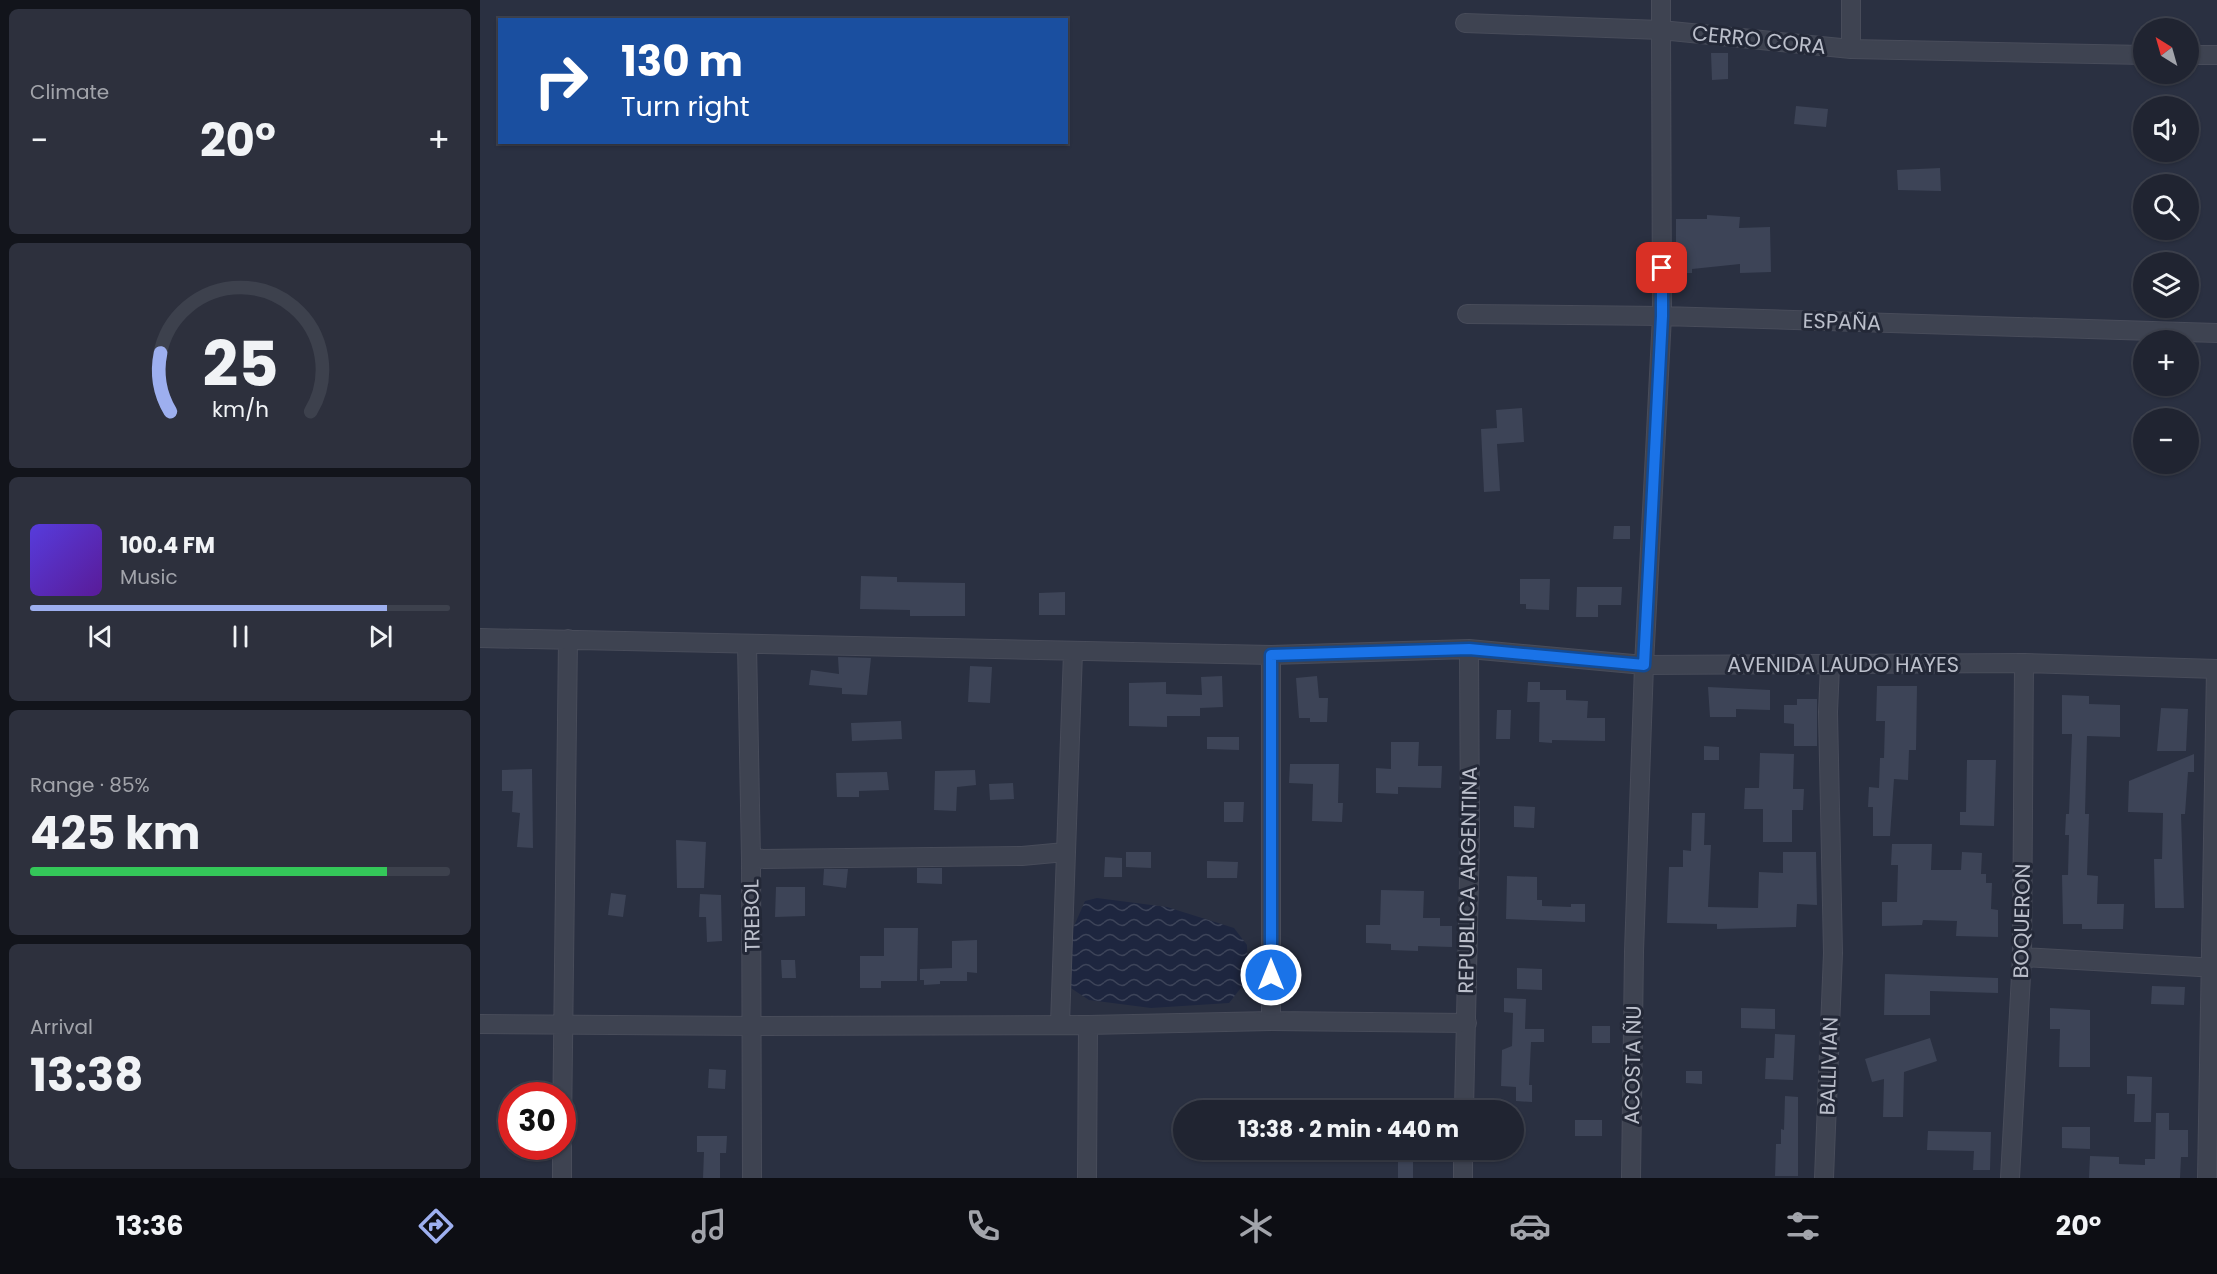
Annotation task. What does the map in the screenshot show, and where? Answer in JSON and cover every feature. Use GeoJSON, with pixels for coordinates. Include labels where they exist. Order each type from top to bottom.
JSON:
{"type":"FeatureCollection","features":[{"type":"Feature","properties":{"kind":"street"},"geometry":{"type":"LineString","coordinates":[[1465,23],[1661,30],[1660,0]]}},
{"type":"Feature","properties":{"kind":"street"},"geometry":{"type":"LineString","coordinates":[[1851,0],[1851,49]]}},
{"type":"Feature","properties":{"kind":"street","name":"CERRO CORA"},"geometry":{"type":"LineString","coordinates":[[1644,665],[1662,316],[1661,30],[1851,49],[2133,55]]}},
{"type":"Feature","properties":{"kind":"street"},"geometry":{"type":"LineString","coordinates":[[2199,55],[2217,55]]}},
{"type":"Feature","properties":{"kind":"street","name":"ESPAÑA"},"geometry":{"type":"LineString","coordinates":[[1467,314],[1662,316],[2217,333]]}},
{"type":"Feature","properties":{"kind":"street","name":"AVENIDA LAUDO HAYES"},"geometry":{"type":"LineString","coordinates":[[480,638],[1271,655],[1469,649],[1644,665],[1830,666],[2024,663],[2216,669]]}},
{"type":"Feature","properties":{"kind":"street"},"geometry":{"type":"LineString","coordinates":[[563,1082],[568,639]]}},
{"type":"Feature","properties":{"kind":"street"},"geometry":{"type":"LineString","coordinates":[[747,644],[751,859]]}},
{"type":"Feature","properties":{"kind":"street","name":"REPUBLICA ARGENTINA"},"geometry":{"type":"LineString","coordinates":[[1464,1100],[1467,1023],[1469,649]]}},
{"type":"Feature","properties":{"kind":"street"},"geometry":{"type":"LineString","coordinates":[[1060,1024],[1073,652]]}},
{"type":"Feature","properties":{"kind":"street"},"geometry":{"type":"LineString","coordinates":[[1271,655],[1271,1021]]}},
{"type":"Feature","properties":{"kind":"street","name":"BOQUERON"},"geometry":{"type":"LineString","coordinates":[[2010,1178],[2022,957],[2024,663]]}},
{"type":"Feature","properties":{"kind":"street","name":"ACOSTA ÑU"},"geometry":{"type":"LineString","coordinates":[[1631,1178],[1634,952],[1644,665]]}},
{"type":"Feature","properties":{"kind":"street","name":"BALLIVIAN"},"geometry":{"type":"LineString","coordinates":[[1824,1178],[1833,953],[1828,712],[1830,666]]}},
{"type":"Feature","properties":{"kind":"street"},"geometry":{"type":"LineString","coordinates":[[2207,1178],[2213,967],[2216,669]]}},
{"type":"Feature","properties":{"kind":"street","name":"TREBOL"},"geometry":{"type":"LineString","coordinates":[[752,1178],[751,859],[1022,856],[1065,852]]}},
{"type":"Feature","properties":{"kind":"street"},"geometry":{"type":"LineString","coordinates":[[2022,957],[2213,967]]}},
{"type":"Feature","properties":{"kind":"street"},"geometry":{"type":"LineString","coordinates":[[480,1024],[753,1026],[1088,1025],[1271,1021],[1467,1023]]}},
{"type":"Feature","properties":{"kind":"street"},"geometry":{"type":"LineString","coordinates":[[1087,1178],[1088,1025]]}},
{"type":"Feature","properties":{"kind":"street"},"geometry":{"type":"LineString","coordinates":[[562,1160],[562,1178]]}},
{"type":"Feature","properties":{"kind":"street"},"geometry":{"type":"LineString","coordinates":[[1463,1160],[1463,1178]]}},
{"type":"Feature","properties":{"kind":"water"},"geometry":{"type":"Polygon","coordinates":[[[1097,898],[1167,907],[1234,928],[1247,945],[1248,979],[1229,1003],[1151,1008],[1089,1000],[1063,983],[1071,933],[1085,901],[1097,898]]]}},
{"type":"Feature","properties":{"kind":"building"},"geometry":{"type":"Polygon","coordinates":[[[1711,53],[1728,53],[1728,79],[1712,80],[1711,53]]]}},
{"type":"Feature","properties":{"kind":"building"},"geometry":{"type":"Polygon","coordinates":[[[1796,106],[1828,109],[1826,127],[1794,124],[1796,106]]]}},
{"type":"Feature","properties":{"kind":"building"},"geometry":{"type":"Polygon","coordinates":[[[1940,168],[1941,191],[1898,190],[1897,170],[1940,168]]]}},
{"type":"Feature","properties":{"kind":"building"},"geometry":{"type":"Polygon","coordinates":[[[1707,215],[1740,217],[1739,228],[1770,227],[1771,272],[1740,273],[1740,264],[1692,269],[1692,273],[1676,273],[1676,219],[1707,219],[1707,215]]]}},
{"type":"Feature","properties":{"kind":"building"},"geometry":{"type":"Polygon","coordinates":[[[1522,408],[1524,442],[1497,444],[1500,491],[1484,492],[1481,429],[1497,428],[1496,410],[1522,408]]]}},
{"type":"Feature","properties":{"kind":"building"},"geometry":{"type":"Polygon","coordinates":[[[1614,526],[1630,526],[1630,539],[1613,539],[1614,526]]]}},
{"type":"Feature","properties":{"kind":"building"},"geometry":{"type":"Polygon","coordinates":[[[861,576],[897,577],[897,582],[965,583],[965,616],[910,616],[910,610],[860,609],[861,576]]]}},
{"type":"Feature","properties":{"kind":"building"},"geometry":{"type":"Polygon","coordinates":[[[1520,579],[1550,579],[1549,610],[1526,609],[1526,604],[1520,604],[1520,579]]]}},
{"type":"Feature","properties":{"kind":"building"},"geometry":{"type":"Polygon","coordinates":[[[1577,587],[1622,587],[1621,605],[1598,605],[1598,617],[1576,617],[1577,587]]]}},
{"type":"Feature","properties":{"kind":"building"},"geometry":{"type":"Polygon","coordinates":[[[1065,592],[1065,615],[1039,615],[1039,593],[1065,592]]]}},
{"type":"Feature","properties":{"kind":"building"},"geometry":{"type":"Polygon","coordinates":[[[838,657],[871,658],[867,695],[842,694],[842,688],[809,685],[811,670],[839,674],[838,657]]]}},
{"type":"Feature","properties":{"kind":"building"},"geometry":{"type":"Polygon","coordinates":[[[970,666],[992,667],[990,703],[968,702],[970,666]]]}},
{"type":"Feature","properties":{"kind":"building"},"geometry":{"type":"Polygon","coordinates":[[[1222,676],[1223,707],[1200,708],[1200,716],[1167,716],[1167,727],[1129,726],[1129,683],[1166,682],[1166,694],[1202,695],[1201,677],[1222,676]]]}},
{"type":"Feature","properties":{"kind":"building"},"geometry":{"type":"Polygon","coordinates":[[[1317,676],[1319,698],[1328,698],[1327,722],[1310,722],[1310,718],[1299,718],[1296,678],[1317,676]]]}},
{"type":"Feature","properties":{"kind":"building"},"geometry":{"type":"Polygon","coordinates":[[[1528,682],[1540,682],[1540,702],[1527,702],[1528,682]]]}},
{"type":"Feature","properties":{"kind":"building"},"geometry":{"type":"Polygon","coordinates":[[[1877,686],[1917,686],[1916,750],[1909,750],[1908,780],[1894,779],[1890,836],[1873,836],[1873,807],[1868,807],[1869,787],[1879,788],[1880,758],[1884,758],[1885,721],[1876,721],[1877,686]]]}},
{"type":"Feature","properties":{"kind":"building"},"geometry":{"type":"Polygon","coordinates":[[[1708,687],[1770,690],[1770,710],[1736,709],[1736,717],[1710,717],[1708,687]]]}},
{"type":"Feature","properties":{"kind":"building"},"geometry":{"type":"Polygon","coordinates":[[[1540,690],[1566,690],[1566,700],[1588,701],[1587,718],[1605,718],[1605,741],[1552,740],[1552,743],[1539,742],[1540,690]]]}},
{"type":"Feature","properties":{"kind":"building"},"geometry":{"type":"Polygon","coordinates":[[[2062,695],[2089,696],[2089,704],[2120,705],[2120,737],[2087,736],[2085,814],[2089,814],[2087,875],[2098,876],[2097,904],[2124,904],[2123,929],[2082,929],[2082,924],[2063,924],[2062,875],[2068,875],[2069,835],[2065,835],[2066,814],[2069,814],[2072,734],[2062,734],[2062,695]]]}},
{"type":"Feature","properties":{"kind":"building"},"geometry":{"type":"Polygon","coordinates":[[[1797,699],[1817,699],[1817,746],[1794,746],[1794,724],[1784,723],[1784,705],[1797,705],[1797,699]]]}},
{"type":"Feature","properties":{"kind":"building"},"geometry":{"type":"Polygon","coordinates":[[[2161,708],[2188,709],[2186,751],[2157,751],[2161,708]]]}},
{"type":"Feature","properties":{"kind":"building"},"geometry":{"type":"Polygon","coordinates":[[[1497,710],[1511,710],[1510,739],[1496,739],[1497,710]]]}},
{"type":"Feature","properties":{"kind":"building"},"geometry":{"type":"Polygon","coordinates":[[[901,721],[902,739],[852,741],[851,723],[901,721]]]}},
{"type":"Feature","properties":{"kind":"building"},"geometry":{"type":"Polygon","coordinates":[[[1207,737],[1239,737],[1239,750],[1207,749],[1207,737]]]}},
{"type":"Feature","properties":{"kind":"building"},"geometry":{"type":"Polygon","coordinates":[[[1391,742],[1419,742],[1418,766],[1442,766],[1441,788],[1398,787],[1398,794],[1376,793],[1376,768],[1391,769],[1391,742]]]}},
{"type":"Feature","properties":{"kind":"building"},"geometry":{"type":"Polygon","coordinates":[[[1704,746],[1719,747],[1719,760],[1704,760],[1704,746]]]}},
{"type":"Feature","properties":{"kind":"building"},"geometry":{"type":"Polygon","coordinates":[[[1760,753],[1794,754],[1793,789],[1804,789],[1803,810],[1792,810],[1792,842],[1763,842],[1763,809],[1744,809],[1745,788],[1759,788],[1760,753]]]}},
{"type":"Feature","properties":{"kind":"building"},"geometry":{"type":"Polygon","coordinates":[[[2194,754],[2194,772],[2188,772],[2185,814],[2181,814],[2184,908],[2155,908],[2154,859],[2162,859],[2163,813],[2128,812],[2129,781],[2194,754]]]}},
{"type":"Feature","properties":{"kind":"building"},"geometry":{"type":"Polygon","coordinates":[[[1967,760],[1996,760],[1994,826],[1960,825],[1960,812],[1966,812],[1967,760]]]}},
{"type":"Feature","properties":{"kind":"building"},"geometry":{"type":"Polygon","coordinates":[[[1290,764],[1339,764],[1338,803],[1343,803],[1342,822],[1312,821],[1313,784],[1289,783],[1290,764]]]}},
{"type":"Feature","properties":{"kind":"building"},"geometry":{"type":"Polygon","coordinates":[[[532,769],[533,848],[517,847],[520,813],[512,812],[513,791],[502,791],[502,770],[532,769]]]}},
{"type":"Feature","properties":{"kind":"building"},"geometry":{"type":"Polygon","coordinates":[[[975,770],[976,785],[957,787],[956,811],[934,810],[935,771],[975,770]]]}},
{"type":"Feature","properties":{"kind":"building"},"geometry":{"type":"Polygon","coordinates":[[[887,772],[889,790],[859,791],[859,797],[837,797],[836,773],[887,772]]]}},
{"type":"Feature","properties":{"kind":"building"},"geometry":{"type":"Polygon","coordinates":[[[1013,783],[1014,799],[990,800],[989,784],[1013,783]]]}},
{"type":"Feature","properties":{"kind":"building"},"geometry":{"type":"Polygon","coordinates":[[[1224,802],[1244,802],[1243,822],[1224,822],[1224,802]]]}},
{"type":"Feature","properties":{"kind":"building"},"geometry":{"type":"Polygon","coordinates":[[[1514,806],[1535,807],[1534,828],[1514,827],[1514,806]]]}},
{"type":"Feature","properties":{"kind":"building"},"geometry":{"type":"Polygon","coordinates":[[[1692,813],[1705,813],[1704,845],[1711,845],[1708,907],[1758,908],[1759,872],[1783,873],[1783,852],[1816,852],[1817,905],[1797,904],[1796,927],[1717,929],[1717,924],[1667,923],[1669,867],[1683,867],[1683,850],[1691,851],[1692,813]]]}},
{"type":"Feature","properties":{"kind":"building"},"geometry":{"type":"Polygon","coordinates":[[[676,840],[706,842],[704,888],[677,888],[676,840]]]}},
{"type":"Feature","properties":{"kind":"building"},"geometry":{"type":"Polygon","coordinates":[[[1892,844],[1932,844],[1931,870],[1961,870],[1962,852],[1982,853],[1981,874],[1986,874],[1986,883],[1992,883],[1991,909],[1998,910],[1998,937],[1956,936],[1957,921],[1923,920],[1922,925],[1882,926],[1882,902],[1897,902],[1898,865],[1891,865],[1892,844]]]}},
{"type":"Feature","properties":{"kind":"building"},"geometry":{"type":"Polygon","coordinates":[[[1126,852],[1151,852],[1151,868],[1126,867],[1126,852]]]}},
{"type":"Feature","properties":{"kind":"building"},"geometry":{"type":"Polygon","coordinates":[[[1105,857],[1122,858],[1122,877],[1104,877],[1105,857]]]}},
{"type":"Feature","properties":{"kind":"building"},"geometry":{"type":"Polygon","coordinates":[[[1207,861],[1238,862],[1237,878],[1207,878],[1207,861]]]}},
{"type":"Feature","properties":{"kind":"building"},"geometry":{"type":"Polygon","coordinates":[[[917,868],[942,868],[942,884],[917,883],[917,868]]]}},
{"type":"Feature","properties":{"kind":"building"},"geometry":{"type":"Polygon","coordinates":[[[824,869],[848,869],[846,888],[823,885],[824,869]]]}},
{"type":"Feature","properties":{"kind":"building"},"geometry":{"type":"Polygon","coordinates":[[[1507,876],[1537,877],[1537,900],[1542,900],[1542,906],[1571,907],[1571,904],[1585,904],[1585,922],[1506,919],[1507,876]]]}},
{"type":"Feature","properties":{"kind":"building"},"geometry":{"type":"Polygon","coordinates":[[[776,887],[805,887],[805,916],[775,917],[776,887]]]}},
{"type":"Feature","properties":{"kind":"building"},"geometry":{"type":"Polygon","coordinates":[[[1381,890],[1424,891],[1423,918],[1440,918],[1440,926],[1452,926],[1452,947],[1418,946],[1418,951],[1391,950],[1391,944],[1366,943],[1366,925],[1380,925],[1381,890]]]}},
{"type":"Feature","properties":{"kind":"building"},"geometry":{"type":"Polygon","coordinates":[[[611,893],[626,895],[623,917],[608,915],[611,893]]]}},
{"type":"Feature","properties":{"kind":"building"},"geometry":{"type":"Polygon","coordinates":[[[700,894],[721,895],[722,941],[707,942],[706,917],[699,917],[700,894]]]}},
{"type":"Feature","properties":{"kind":"building"},"geometry":{"type":"Polygon","coordinates":[[[884,928],[918,928],[917,981],[881,981],[881,988],[860,988],[860,956],[884,956],[884,928]]]}},
{"type":"Feature","properties":{"kind":"building"},"geometry":{"type":"Polygon","coordinates":[[[977,940],[977,973],[967,972],[967,981],[940,981],[940,984],[924,985],[924,980],[920,980],[920,969],[952,968],[952,941],[977,940]]]}},
{"type":"Feature","properties":{"kind":"building"},"geometry":{"type":"Polygon","coordinates":[[[781,960],[795,960],[796,978],[782,978],[781,960]]]}},
{"type":"Feature","properties":{"kind":"building"},"geometry":{"type":"Polygon","coordinates":[[[1517,968],[1542,969],[1542,990],[1517,989],[1517,968]]]}},
{"type":"Feature","properties":{"kind":"building"},"geometry":{"type":"Polygon","coordinates":[[[1885,974],[1998,978],[1998,993],[1930,991],[1930,1015],[1884,1015],[1885,974]]]}},
{"type":"Feature","properties":{"kind":"building"},"geometry":{"type":"Polygon","coordinates":[[[2152,986],[2185,987],[2184,1005],[2151,1004],[2152,986]]]}},
{"type":"Feature","properties":{"kind":"building"},"geometry":{"type":"Polygon","coordinates":[[[1504,998],[1526,999],[1525,1029],[1544,1029],[1544,1042],[1531,1042],[1529,1085],[1532,1085],[1532,1102],[1516,1100],[1516,1087],[1501,1086],[1502,1050],[1512,1046],[1513,1013],[1504,1012],[1504,998]]]}},
{"type":"Feature","properties":{"kind":"building"},"geometry":{"type":"Polygon","coordinates":[[[1741,1008],[1775,1009],[1775,1029],[1741,1028],[1741,1008]]]}},
{"type":"Feature","properties":{"kind":"building"},"geometry":{"type":"Polygon","coordinates":[[[2050,1008],[2090,1010],[2090,1067],[2059,1067],[2060,1029],[2050,1029],[2050,1008]]]}},
{"type":"Feature","properties":{"kind":"building"},"geometry":{"type":"Polygon","coordinates":[[[1592,1026],[1610,1026],[1610,1043],[1592,1043],[1592,1026]]]}},
{"type":"Feature","properties":{"kind":"building"},"geometry":{"type":"Polygon","coordinates":[[[1775,1034],[1795,1035],[1793,1080],[1765,1079],[1766,1058],[1774,1058],[1775,1034]]]}},
{"type":"Feature","properties":{"kind":"building"},"geometry":{"type":"Polygon","coordinates":[[[1930,1038],[1937,1061],[1904,1072],[1903,1117],[1883,1117],[1884,1079],[1872,1082],[1865,1059],[1930,1038]]]}},
{"type":"Feature","properties":{"kind":"building"},"geometry":{"type":"Polygon","coordinates":[[[709,1069],[726,1070],[725,1089],[708,1088],[709,1069]]]}},
{"type":"Feature","properties":{"kind":"building"},"geometry":{"type":"Polygon","coordinates":[[[1686,1071],[1702,1071],[1702,1084],[1686,1083],[1686,1071]]]}},
{"type":"Feature","properties":{"kind":"building"},"geometry":{"type":"Polygon","coordinates":[[[2127,1076],[2152,1077],[2151,1122],[2134,1122],[2135,1094],[2127,1094],[2127,1076]]]}},
{"type":"Feature","properties":{"kind":"building"},"geometry":{"type":"Polygon","coordinates":[[[1785,1096],[1798,1097],[1798,1176],[1775,1176],[1776,1144],[1781,1144],[1781,1129],[1784,1130],[1785,1096]]]}},
{"type":"Feature","properties":{"kind":"building"},"geometry":{"type":"Polygon","coordinates":[[[2156,1113],[2169,1113],[2169,1130],[2188,1130],[2188,1157],[2181,1157],[2180,1178],[2089,1178],[2090,1156],[2119,1157],[2119,1164],[2145,1165],[2145,1159],[2155,1159],[2156,1113]]]}},
{"type":"Feature","properties":{"kind":"building"},"geometry":{"type":"Polygon","coordinates":[[[1575,1120],[1602,1120],[1602,1136],[1575,1136],[1575,1120]]]}},
{"type":"Feature","properties":{"kind":"building"},"geometry":{"type":"Polygon","coordinates":[[[2062,1127],[2090,1127],[2090,1149],[2062,1148],[2062,1127]]]}},
{"type":"Feature","properties":{"kind":"building"},"geometry":{"type":"Polygon","coordinates":[[[1928,1131],[1991,1132],[1990,1170],[1973,1170],[1974,1151],[1927,1150],[1928,1131]]]}},
{"type":"Feature","properties":{"kind":"building"},"geometry":{"type":"Polygon","coordinates":[[[697,1136],[727,1136],[726,1153],[720,1153],[720,1178],[703,1178],[704,1152],[697,1152],[697,1136]]]}},
{"type":"Feature","properties":{"kind":"building"},"geometry":{"type":"Polygon","coordinates":[[[1398,1160],[1413,1160],[1413,1178],[1398,1178],[1398,1160]]]}},
{"type":"Feature","properties":{"kind":"route"},"geometry":{"type":"LineString","coordinates":[[1271,975],[1271,655],[1469,649],[1644,665],[1662,316],[1662,268]]}}]}
